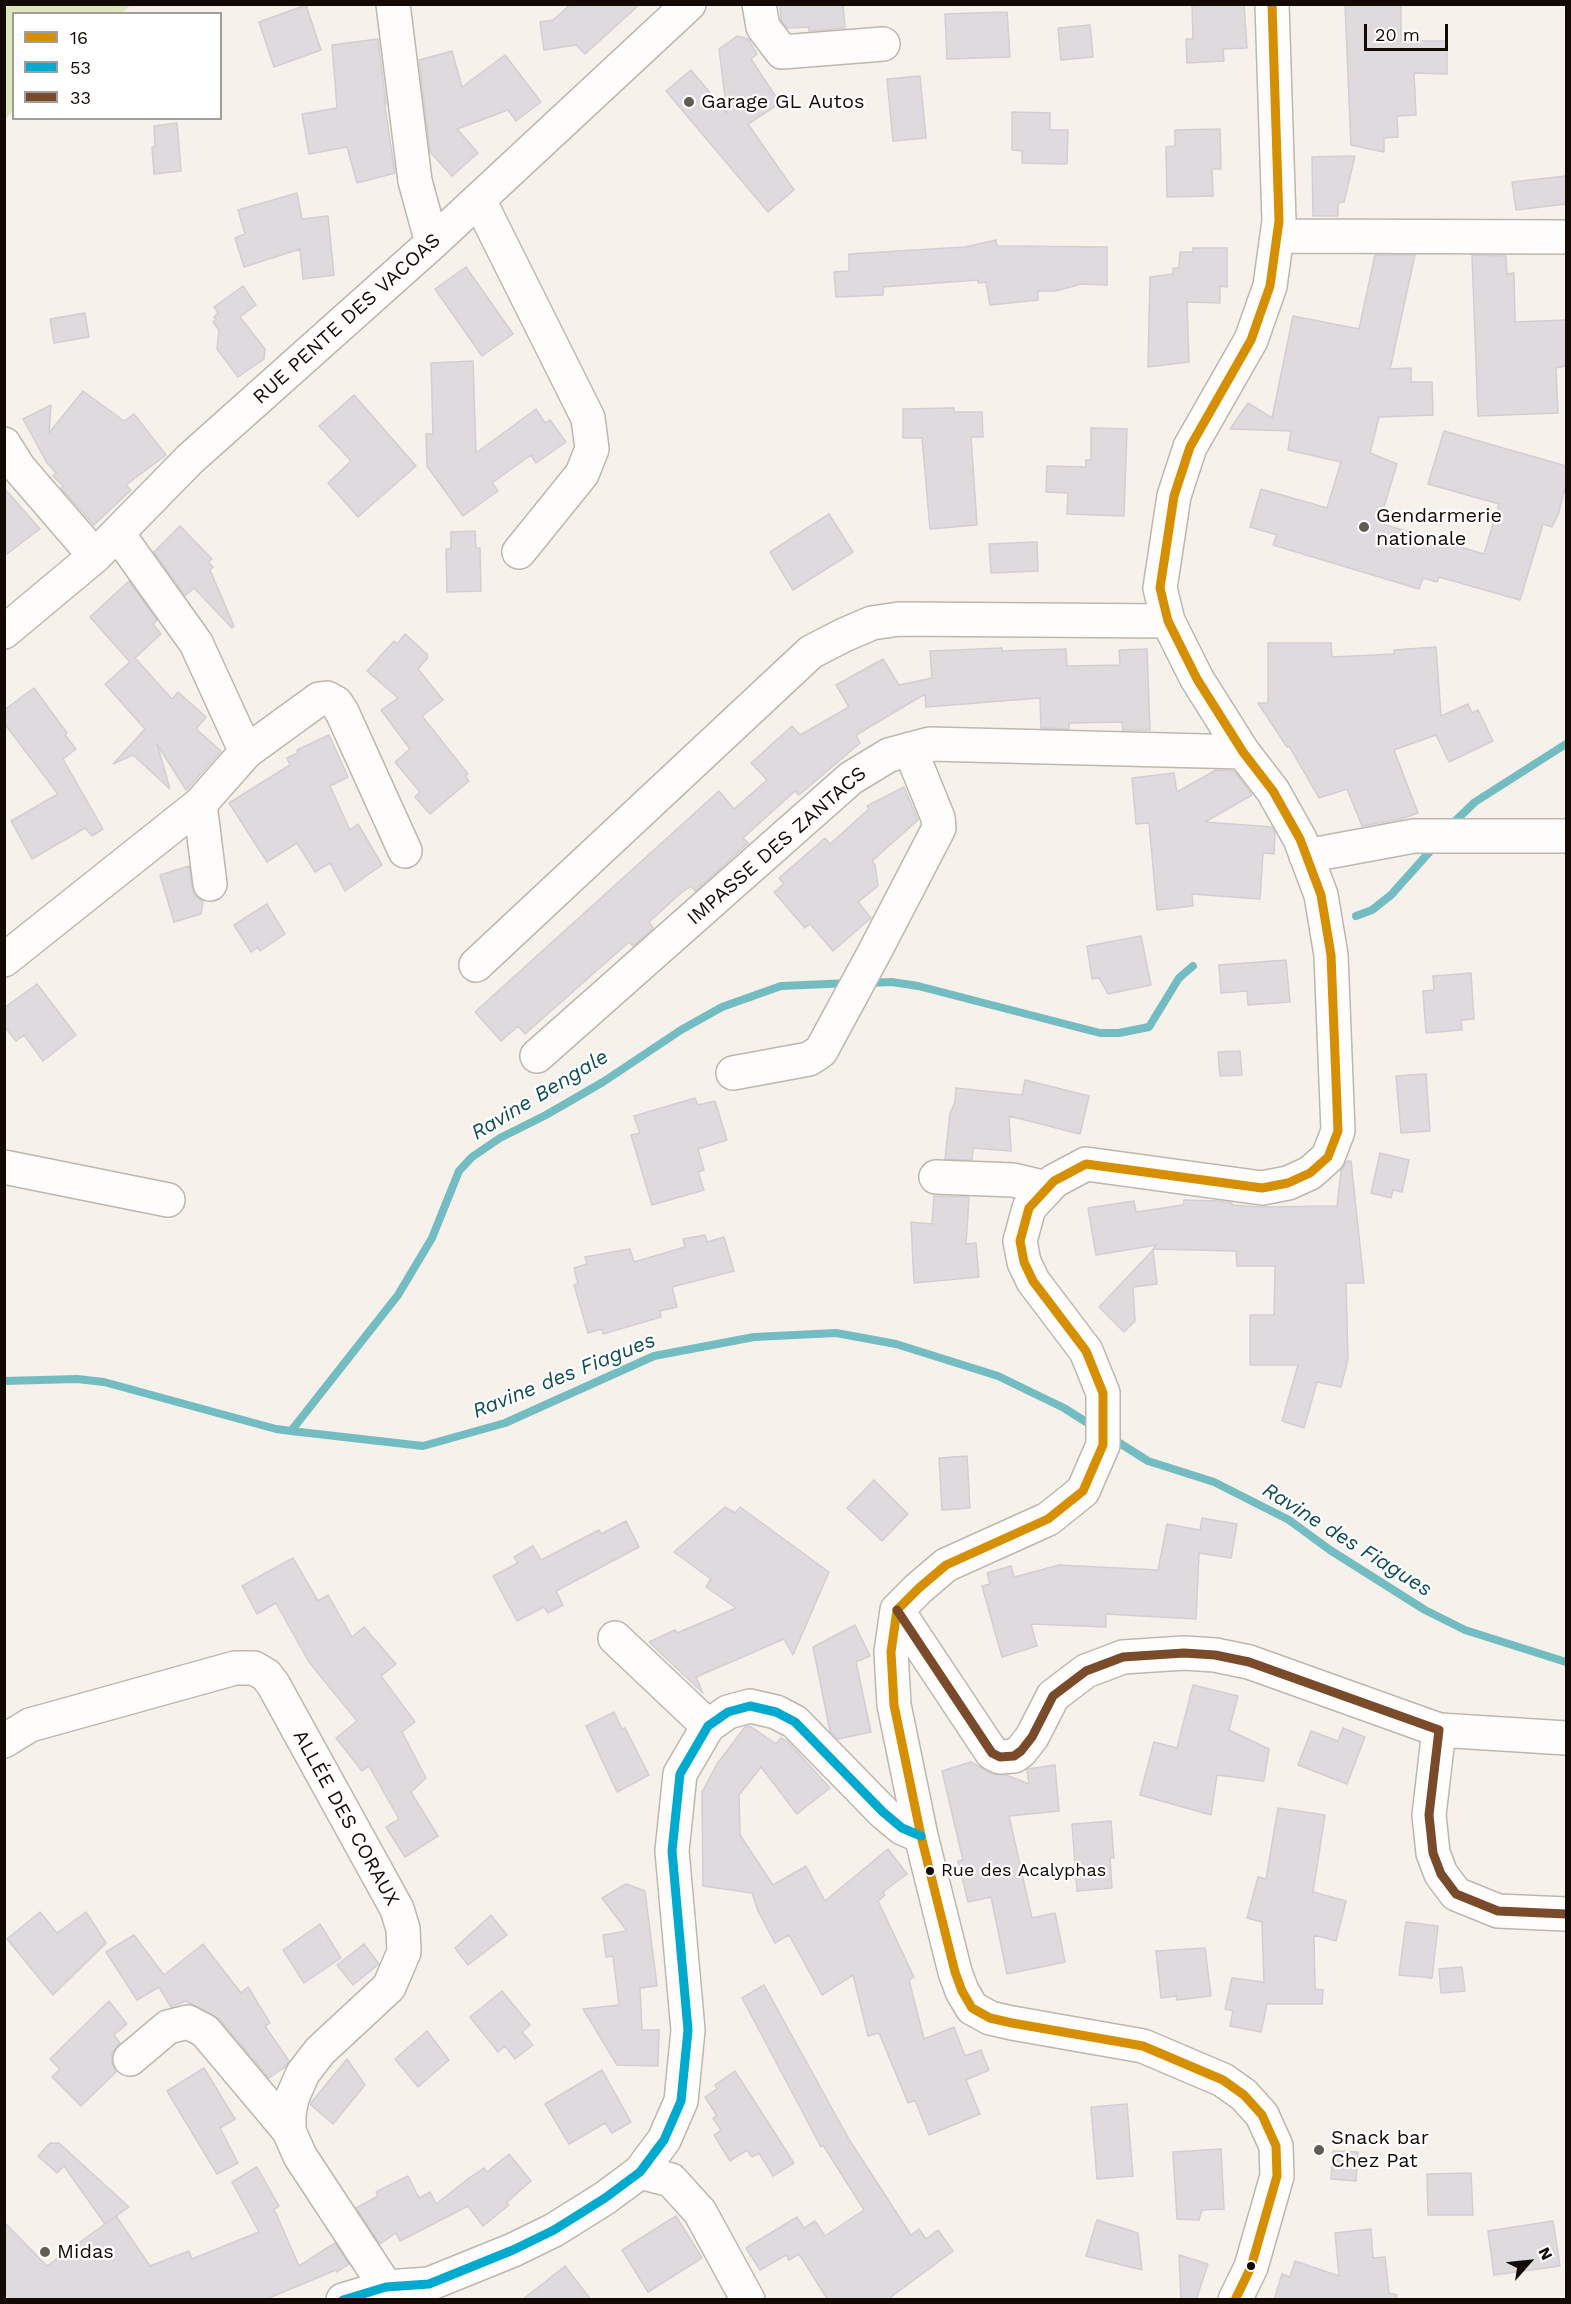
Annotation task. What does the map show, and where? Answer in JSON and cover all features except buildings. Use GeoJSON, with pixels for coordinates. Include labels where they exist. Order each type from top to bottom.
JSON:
{"type":"FeatureCollection","features":[{"type":"Feature","properties":{"kind":"street"},"geometry":{"type":"LineString","coordinates":[[393,4],[415,181],[432,243]]}},
{"type":"Feature","properties":{"kind":"street"},"geometry":{"type":"LineString","coordinates":[[759,4],[763,27],[782,52],[884,44]]}},
{"type":"Feature","properties":{"kind":"street"},"geometry":{"type":"LineString","coordinates":[[1235,2300],[1251,2267],[1277,2176],[1276,2146],[1262,2115],[1244,2095],[1223,2080],[1143,2046],[1012,2023],[990,2018],[972,2008],[955,1972],[921,1836],[894,1705],[891,1652],[897,1610],[946,1565],[1048,1519],[1083,1491],[1103,1445],[1103,1393],[1086,1352],[1033,1281],[1024,1262],[1020,1241],[1029,1208],[1054,1181],[1086,1164],[1262,1188],[1288,1183],[1303,1176],[1328,1157],[1338,1131],[1331,955],[1321,895],[1306,856],[1273,791],[1243,752],[1197,679],[1168,621],[1160,588],[1174,496],[1190,447],[1251,340],[1270,286],[1277,236],[1272,4]]}},
{"type":"Feature","properties":{"kind":"street","name":"RUE PENTE DES VACOAS"},"geometry":{"type":"LineString","coordinates":[[4,632],[107,545],[190,459],[479,200],[678,9]]}},
{"type":"Feature","properties":{"kind":"street"},"geometry":{"type":"LineString","coordinates":[[479,200],[588,418],[592,449],[582,474],[519,552]]}},
{"type":"Feature","properties":{"kind":"street"},"geometry":{"type":"LineString","coordinates":[[1277,236],[1566,237]]}},
{"type":"Feature","properties":{"kind":"street"},"geometry":{"type":"LineString","coordinates":[[4,444],[19,468],[107,545],[196,643],[246,752]]}},
{"type":"Feature","properties":{"kind":"street"},"geometry":{"type":"LineString","coordinates":[[476,965],[811,652],[844,635],[872,623],[899,619],[1168,621]]}},
{"type":"Feature","properties":{"kind":"street"},"geometry":{"type":"LineString","coordinates":[[4,960],[200,804],[246,752],[319,699],[327,698],[336,703],[405,851]]}},
{"type":"Feature","properties":{"kind":"street","name":"IMPASSE DES ZANTACS"},"geometry":{"type":"LineString","coordinates":[[537,1056],[851,778],[889,755],[930,744],[1243,752]]}},
{"type":"Feature","properties":{"kind":"street"},"geometry":{"type":"LineString","coordinates":[[733,1073],[809,1059],[821,1051],[868,965],[939,828],[938,818],[910,749]]}},
{"type":"Feature","properties":{"kind":"street"},"geometry":{"type":"LineString","coordinates":[[200,804],[210,884]]}},
{"type":"Feature","properties":{"kind":"street"},"geometry":{"type":"LineString","coordinates":[[1306,856],[1414,836],[1566,836]]}},
{"type":"Feature","properties":{"kind":"street"},"geometry":{"type":"LineString","coordinates":[[4,1167],[168,1200]]}},
{"type":"Feature","properties":{"kind":"street"},"geometry":{"type":"LineString","coordinates":[[936,1177],[1013,1180],[1047,1188]]}},
{"type":"Feature","properties":{"kind":"street"},"geometry":{"type":"LineString","coordinates":[[897,1610],[992,1753],[1000,1757],[1014,1756],[1021,1750],[1032,1737],[1053,1696],[1086,1671],[1123,1657],[1174,1654],[1215,1655],[1249,1662],[1439,1730],[1566,1738]]}},
{"type":"Feature","properties":{"kind":"street"},"geometry":{"type":"LineString","coordinates":[[615,1638],[708,1726]]}},
{"type":"Feature","properties":{"kind":"street","name":"ALLÉE DES CORAUX"},"geometry":{"type":"LineString","coordinates":[[4,1741],[30,1725],[236,1668],[254,1668],[266,1675],[273,1684],[397,1909],[403,1929],[404,1952],[389,1987],[320,2051],[303,2073],[292,2098],[289,2131]]}},
{"type":"Feature","properties":{"kind":"street"},"geometry":{"type":"LineString","coordinates":[[343,2300],[386,2287],[429,2284],[513,2250],[554,2230],[605,2199],[640,2172],[664,2140],[681,2101],[688,2030],[672,1851],[680,1774],[708,1726],[728,1712],[750,1706],[776,1712],[795,1722],[883,1812],[902,1827],[921,1836]]}},
{"type":"Feature","properties":{"kind":"street"},"geometry":{"type":"LineString","coordinates":[[1439,1730],[1429,1815],[1433,1852],[1441,1874],[1456,1893],[1488,1907],[1526,1913],[1566,1914]]}},
{"type":"Feature","properties":{"kind":"street","name":"ALLÉE DES CORAUX"},"geometry":{"type":"LineString","coordinates":[[130,2059],[168,2027],[188,2022],[205,2031],[289,2131],[300,2156],[386,2287]]}},
{"type":"Feature","properties":{"kind":"street"},"geometry":{"type":"LineString","coordinates":[[640,2172],[671,2180],[700,2212],[748,2300]]}},
{"type":"Feature","properties":{"kind":"green space"},"geometry":{"type":"Polygon","coordinates":[[[5,4],[131,4],[122,12],[12,12],[12,112],[5,119],[5,4]]]}},
{"type":"Feature","properties":{"kind":"waterway","name":"Ravine Bengale"},"geometry":{"type":"LineString","coordinates":[[1451,825],[1475,802],[1566,744]]}},
{"type":"Feature","properties":{"kind":"waterway","name":"Ravine Bengale"},"geometry":{"type":"LineString","coordinates":[[1356,916],[1372,910],[1391,895],[1433,848]]}},
{"type":"Feature","properties":{"kind":"waterway","name":"Ravine Bengale"},"geometry":{"type":"LineString","coordinates":[[866,983],[892,982],[918,986],[1100,1033],[1119,1033],[1149,1027],[1179,978],[1193,966]]}},
{"type":"Feature","properties":{"kind":"waterway","name":"Ravine Bengale"},"geometry":{"type":"LineString","coordinates":[[4,1381],[77,1379],[104,1382],[276,1429],[291,1431],[398,1295],[432,1238],[459,1171],[472,1157],[500,1138],[603,1082],[681,1030],[722,1007],[781,986],[850,983]]}},
{"type":"Feature","properties":{"kind":"waterway","name":"Ravine des Fiagues"},"geometry":{"type":"LineString","coordinates":[[291,1431],[423,1446],[505,1423],[654,1356],[754,1337],[836,1333],[896,1344],[998,1376],[1064,1408],[1094,1427]]}},
{"type":"Feature","properties":{"kind":"waterway","name":"Ravine des Fiagues"},"geometry":{"type":"LineString","coordinates":[[1110,1437],[1148,1461],[1214,1482],[1289,1520],[1330,1550],[1425,1610],[1465,1630],[1566,1662]]}},
{"type":"Feature","properties":{"kind":"transit line","name":"16"},"geometry":{"type":"LineString","coordinates":[[1235,2300],[1251,2267],[1277,2176],[1276,2146],[1262,2115],[1244,2095],[1223,2080],[1143,2046],[1012,2023],[990,2018],[972,2008],[955,1972],[921,1836],[894,1705],[891,1652],[897,1610],[919,1588],[946,1565],[1048,1519],[1083,1491],[1103,1445],[1103,1393],[1086,1351],[1033,1281],[1024,1262],[1020,1241],[1029,1208],[1054,1181],[1086,1164],[1262,1188],[1288,1183],[1310,1173],[1328,1157],[1338,1131],[1331,955],[1321,895],[1300,839],[1273,791],[1243,752],[1197,679],[1168,621],[1160,588],[1174,496],[1190,447],[1251,340],[1270,286],[1279,221],[1272,4]]}},
{"type":"Feature","properties":{"kind":"transit line","name":"33"},"geometry":{"type":"LineString","coordinates":[[897,1610],[992,1753],[1000,1757],[1014,1756],[1021,1751],[1032,1737],[1053,1696],[1086,1671],[1123,1657],[1184,1653],[1215,1655],[1249,1662],[1439,1730],[1429,1815],[1433,1853],[1441,1874],[1456,1894],[1498,1911],[1566,1914]]}},
{"type":"Feature","properties":{"kind":"transit line","name":"53"},"geometry":{"type":"LineString","coordinates":[[343,2300],[386,2287],[429,2284],[513,2250],[554,2230],[605,2198],[640,2172],[664,2140],[681,2101],[688,2030],[672,1851],[680,1774],[708,1726],[728,1712],[750,1706],[776,1712],[795,1722],[883,1812],[902,1828],[921,1836]]}},
{"type":"Feature","properties":{"kind":"place","name":"Garage GL Autos"},"geometry":{"type":"Point","coordinates":[689,102]}},
{"type":"Feature","properties":{"kind":"place","name":"Gendarmerie nationale"},"geometry":{"type":"Point","coordinates":[1364,527]}},
{"type":"Feature","properties":{"kind":"place","name":"Rue des Acalyphas"},"geometry":{"type":"Point","coordinates":[930,1871]}},
{"type":"Feature","properties":{"kind":"place","name":"Snack bar Chez Pat"},"geometry":{"type":"Point","coordinates":[1319,2150]}},
{"type":"Feature","properties":{"kind":"place","name":"Midas"},"geometry":{"type":"Point","coordinates":[45,2252]}}]}
